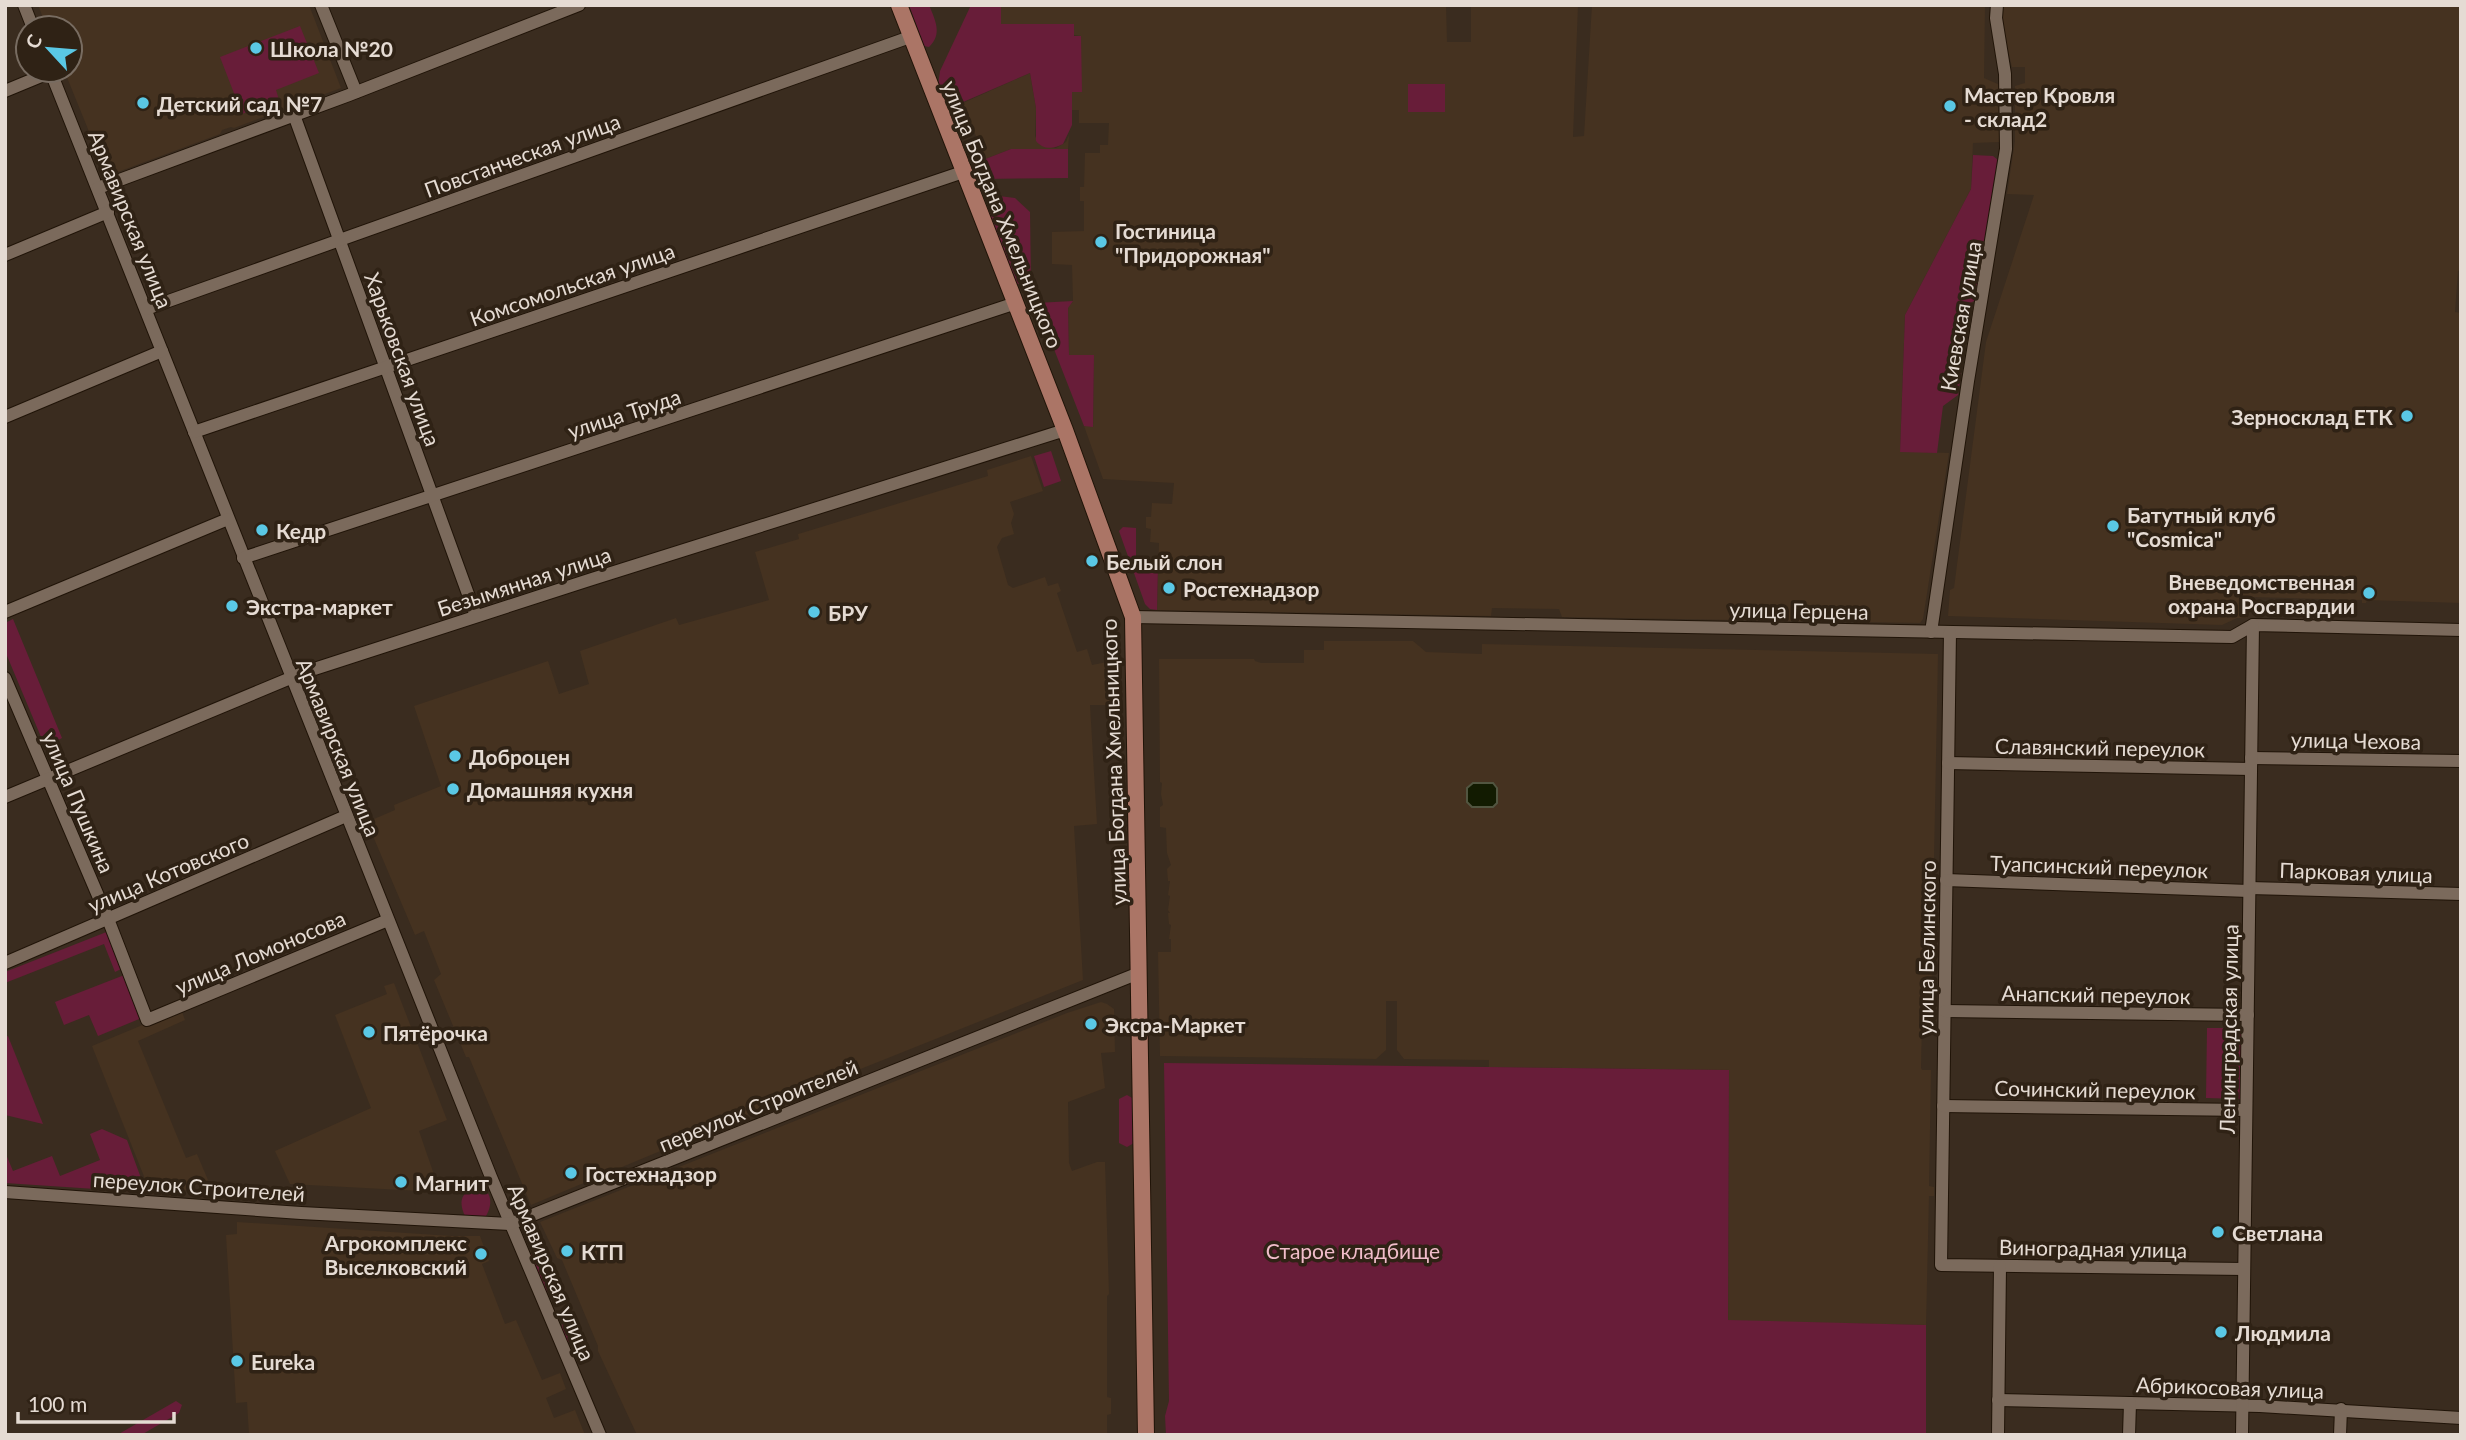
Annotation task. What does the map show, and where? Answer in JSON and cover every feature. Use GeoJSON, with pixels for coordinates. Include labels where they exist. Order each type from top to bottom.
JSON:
{"type":"FeatureCollection","features":[{"type":"Feature","properties":{"kind":"main road","name":"улица Богдана Хмельницкого"},"geometry":{"type":"LineString","coordinates":[[899,5],[1065,430],[1133,617],[1146,1435]]}},
{"type":"Feature","properties":{"kind":"street"},"geometry":{"type":"LineString","coordinates":[[321,5],[356,92]]}},
{"type":"Feature","properties":{"kind":"street"},"geometry":{"type":"LineString","coordinates":[[98,187],[356,92],[579,5]]}},
{"type":"Feature","properties":{"kind":"street","name":"Киевская улица"},"geometry":{"type":"LineString","coordinates":[[1931,632],[2006,149],[2005,74],[1996,18],[1997,5]]}},
{"type":"Feature","properties":{"kind":"street","name":"Повстанческая улица"},"geometry":{"type":"LineString","coordinates":[[146,309],[911,37]]}},
{"type":"Feature","properties":{"kind":"street"},"geometry":{"type":"LineString","coordinates":[[5,91],[21,84]]}},
{"type":"Feature","properties":{"kind":"street","name":"Армавирская улица"},"geometry":{"type":"LineString","coordinates":[[56,84],[290,677],[510,1224],[600,1435]]}},
{"type":"Feature","properties":{"kind":"street","name":"Харьковская улица"},"geometry":{"type":"LineString","coordinates":[[294,115],[476,616]]}},
{"type":"Feature","properties":{"kind":"street","name":"Комсомольская улица"},"geometry":{"type":"LineString","coordinates":[[194,432],[963,172]]}},
{"type":"Feature","properties":{"kind":"street"},"geometry":{"type":"LineString","coordinates":[[5,255],[108,212]]}},
{"type":"Feature","properties":{"kind":"street","name":"улица Труда"},"geometry":{"type":"LineString","coordinates":[[243,558],[1016,303]]}},
{"type":"Feature","properties":{"kind":"street"},"geometry":{"type":"LineString","coordinates":[[5,417],[162,351]]}},
{"type":"Feature","properties":{"kind":"street","name":"Безымянная улица"},"geometry":{"type":"LineString","coordinates":[[5,797],[290,677],[1065,430]]}},
{"type":"Feature","properties":{"kind":"street"},"geometry":{"type":"LineString","coordinates":[[5,612],[228,519]]}},
{"type":"Feature","properties":{"kind":"street","name":"улица Герцена"},"geometry":{"type":"LineString","coordinates":[[1133,617],[2232,637]]}},
{"type":"Feature","properties":{"kind":"street"},"geometry":{"type":"LineString","coordinates":[[2253,655],[2232,637],[2253,625],[2461,630]]}},
{"type":"Feature","properties":{"kind":"street","name":"Ленинградская улица"},"geometry":{"type":"LineString","coordinates":[[2242,1435],[2253,625]]}},
{"type":"Feature","properties":{"kind":"street","name":"улица Белинского"},"geometry":{"type":"LineString","coordinates":[[1941,1265],[1950,632]]}},
{"type":"Feature","properties":{"kind":"street","name":"улица Пушкина"},"geometry":{"type":"LineString","coordinates":[[5,678],[108,919],[147,1020]]}},
{"type":"Feature","properties":{"kind":"street","name":"улица Чехова"},"geometry":{"type":"LineString","coordinates":[[2251,764],[2461,761]]}},
{"type":"Feature","properties":{"kind":"street","name":"Славянский переулок"},"geometry":{"type":"LineString","coordinates":[[1948,763],[2251,764]]}},
{"type":"Feature","properties":{"kind":"street","name":"улица Котовского"},"geometry":{"type":"LineString","coordinates":[[5,963],[346,816]]}},
{"type":"Feature","properties":{"kind":"street","name":"Туапсинский переулок"},"geometry":{"type":"LineString","coordinates":[[1946,880],[2249,889]]}},
{"type":"Feature","properties":{"kind":"street","name":"Парковая улица"},"geometry":{"type":"LineString","coordinates":[[2249,889],[2461,894]]}},
{"type":"Feature","properties":{"kind":"street","name":"улица Ломоносова"},"geometry":{"type":"LineString","coordinates":[[147,1020],[388,920]]}},
{"type":"Feature","properties":{"kind":"street","name":"переулок Строителей"},"geometry":{"type":"LineString","coordinates":[[5,1192],[510,1224],[1139,973]]}},
{"type":"Feature","properties":{"kind":"street","name":"Анапский переулок"},"geometry":{"type":"LineString","coordinates":[[1945,1011],[2248,1015]]}},
{"type":"Feature","properties":{"kind":"street","name":"Сочинский переулок"},"geometry":{"type":"LineString","coordinates":[[1943,1106],[2246,1110]]}},
{"type":"Feature","properties":{"kind":"street","name":"Виноградная улица"},"geometry":{"type":"LineString","coordinates":[[1941,1265],[2244,1269]]}},
{"type":"Feature","properties":{"kind":"street"},"geometry":{"type":"LineString","coordinates":[[1998,1435],[2000,1266]]}},
{"type":"Feature","properties":{"kind":"street","name":"Абрикосовая улица"},"geometry":{"type":"LineString","coordinates":[[1998,1400],[2242,1405],[2461,1418]]}},
{"type":"Feature","properties":{"kind":"street"},"geometry":{"type":"LineString","coordinates":[[2129,1435],[2130,1403]]}},
{"type":"Feature","properties":{"kind":"street"},"geometry":{"type":"LineString","coordinates":[[2340,1435],[2341,1409]]}},
{"type":"Feature","properties":{"kind":"shaded area"},"geometry":{"type":"Polygon","coordinates":[[[38,5],[309,5],[341,88],[234,128],[222,130],[220,134],[107,176],[70,84],[84,84],[84,14],[42,14],[38,5]]]}},
{"type":"Feature","properties":{"kind":"shaded area"},"geometry":{"type":"Polygon","coordinates":[[[1001,5],[1446,5],[1447,42],[1471,42],[1471,5],[1578,5],[1573,137],[1584,136],[1592,5],[1985,5],[1984,78],[2000,85],[2000,142],[1973,143],[1971,189],[1905,315],[1900,451],[1949,453],[1923,619],[1920,623],[1562,617],[1559,609],[1492,608],[1491,616],[1157,610],[1159,543],[1150,542],[1151,529],[1146,528],[1146,517],[1151,517],[1152,503],[1172,504],[1174,483],[1103,479],[1084,426],[1093,426],[1094,355],[1069,355],[1068,307],[1073,301],[1072,265],[1052,264],[1052,232],[1084,231],[1084,201],[1080,201],[1080,187],[1084,187],[1085,153],[1100,153],[1100,145],[1108,145],[1109,123],[1079,123],[1079,110],[1072,110],[1072,91],[1081,92],[1081,36],[1001,24],[1001,5]]]}},
{"type":"Feature","properties":{"kind":"shaded area"},"geometry":{"type":"Polygon","coordinates":[[[2002,5],[2461,5],[2461,270],[2458,271],[2455,312],[2461,313],[2461,603],[2367,600],[2362,603],[2362,600],[2248,597],[2247,618],[2237,618],[2222,625],[1948,616],[1986,342],[2034,195],[2007,194],[2015,141],[2015,86],[2025,83],[2025,67],[2012,67],[2004,34],[2002,5]]]}},
{"type":"Feature","properties":{"kind":"shaded area"},"geometry":{"type":"Polygon","coordinates":[[[1030,73],[1036,108],[1035,136],[1039,144],[1056,148],[1066,142],[1069,135],[1068,149],[1011,149],[975,163],[973,159],[983,154],[963,103],[1030,73]]]}},
{"type":"Feature","properties":{"kind":"shaded area"},"geometry":{"type":"Polygon","coordinates":[[[1031,456],[1043,491],[1010,502],[1014,514],[1011,523],[1014,534],[1002,538],[997,547],[1008,585],[1013,588],[1045,577],[1048,586],[1058,583],[1061,591],[1057,593],[1077,652],[1087,649],[1092,665],[1112,661],[1113,705],[1090,705],[1097,824],[1074,826],[1083,980],[778,1102],[531,1205],[434,980],[441,974],[424,931],[415,935],[367,822],[395,810],[394,805],[441,786],[414,706],[548,661],[559,694],[589,684],[580,651],[676,618],[679,625],[769,600],[755,552],[799,539],[798,534],[988,476],[987,470],[1031,456]]]}},
{"type":"Feature","properties":{"kind":"shaded area"},"geometry":{"type":"Polygon","coordinates":[[[1324,641],[1413,641],[1426,652],[1482,654],[1482,644],[1938,654],[1931,1014],[1922,1021],[1921,1068],[1931,1070],[1929,1186],[1934,1187],[1934,1196],[1929,1196],[1926,1325],[1728,1321],[1729,1070],[1489,1067],[1489,1060],[1404,1059],[1397,1050],[1397,1001],[1386,1001],[1386,1050],[1376,1059],[1160,1056],[1158,952],[1171,952],[1168,913],[1170,881],[1167,869],[1171,865],[1167,853],[1166,828],[1160,827],[1160,807],[1163,805],[1160,782],[1159,659],[1254,659],[1261,663],[1304,663],[1304,650],[1324,650],[1324,641]]]}},
{"type":"Feature","properties":{"kind":"shaded area"},"geometry":{"type":"Polygon","coordinates":[[[1473,783],[1493,783],[1497,788],[1497,803],[1493,807],[1472,807],[1467,802],[1467,788],[1473,783]]]}},
{"type":"Feature","properties":{"kind":"shaded area"},"geometry":{"type":"Polygon","coordinates":[[[394,983],[447,1120],[419,1131],[440,1192],[290,1184],[275,1151],[371,1108],[335,1015],[387,994],[384,986],[394,983]]]}},
{"type":"Feature","properties":{"kind":"shaded area"},"geometry":{"type":"Polygon","coordinates":[[[1101,1002],[1114,1009],[1115,1052],[1101,1053],[1105,1088],[1068,1102],[1069,1163],[1072,1171],[1097,1162],[1105,1162],[1109,1294],[1107,1397],[1111,1398],[1111,1414],[1107,1415],[1107,1435],[637,1435],[598,1351],[562,1260],[557,1258],[540,1222],[1067,1013],[1101,1002]]]}},
{"type":"Feature","properties":{"kind":"shaded area"},"geometry":{"type":"Polygon","coordinates":[[[181,1009],[185,1020],[138,1041],[186,1158],[197,1154],[208,1180],[173,1196],[151,1194],[92,1046],[181,1009]]]}},
{"type":"Feature","properties":{"kind":"shaded area"},"geometry":{"type":"Polygon","coordinates":[[[237,1222],[480,1236],[489,1261],[482,1264],[505,1324],[516,1320],[542,1380],[560,1373],[566,1389],[546,1398],[554,1418],[575,1410],[585,1435],[249,1435],[247,1402],[236,1403],[226,1235],[237,1234],[237,1222]]]}},
{"type":"Feature","properties":{"kind":"green space"},"geometry":{"type":"Polygon","coordinates":[[[909,5],[929,5],[937,32],[929,47],[924,46],[909,5]]]}},
{"type":"Feature","properties":{"kind":"green space"},"geometry":{"type":"Polygon","coordinates":[[[971,5],[1001,5],[1001,24],[1074,24],[1074,36],[1081,36],[1082,92],[1072,92],[1072,125],[1063,144],[1049,148],[1036,141],[1036,108],[1030,73],[947,109],[938,86],[940,71],[971,5]]]}},
{"type":"Feature","properties":{"kind":"green space"},"geometry":{"type":"Polygon","coordinates":[[[300,26],[319,73],[276,90],[279,100],[242,114],[220,57],[300,26]]]}},
{"type":"Feature","properties":{"kind":"green space"},"geometry":{"type":"Polygon","coordinates":[[[1408,84],[1445,84],[1445,112],[1408,112],[1408,84]]]}},
{"type":"Feature","properties":{"kind":"green space"},"geometry":{"type":"Polygon","coordinates":[[[1011,149],[1068,149],[1068,178],[981,179],[975,163],[1011,149]]]}},
{"type":"Feature","properties":{"kind":"green space"},"geometry":{"type":"Polygon","coordinates":[[[1973,155],[1993,156],[1998,160],[1976,300],[1964,306],[1960,328],[1966,336],[1958,395],[1943,406],[1937,453],[1900,452],[1905,315],[1971,189],[1973,155]]]}},
{"type":"Feature","properties":{"kind":"green space"},"geometry":{"type":"Polygon","coordinates":[[[999,196],[1015,198],[1030,212],[1031,281],[1013,285],[985,212],[990,202],[999,196]]]}},
{"type":"Feature","properties":{"kind":"green space"},"geometry":{"type":"Polygon","coordinates":[[[1073,301],[1068,308],[1069,355],[1094,355],[1093,427],[1084,426],[1036,303],[1073,301]]]}},
{"type":"Feature","properties":{"kind":"green space"},"geometry":{"type":"Polygon","coordinates":[[[1051,451],[1061,481],[1044,487],[1034,456],[1051,451]]]}},
{"type":"Feature","properties":{"kind":"green space"},"geometry":{"type":"Polygon","coordinates":[[[1123,527],[1136,528],[1136,566],[1158,567],[1157,610],[1150,609],[1145,604],[1119,531],[1123,527]]]}},
{"type":"Feature","properties":{"kind":"green space"},"geometry":{"type":"Polygon","coordinates":[[[13,619],[62,738],[52,743],[61,765],[54,768],[5,651],[5,623],[13,619]]]}},
{"type":"Feature","properties":{"kind":"green space"},"geometry":{"type":"Polygon","coordinates":[[[109,931],[123,968],[115,972],[104,944],[5,983],[5,972],[109,931]]]}},
{"type":"Feature","properties":{"kind":"green space"},"geometry":{"type":"Polygon","coordinates":[[[127,974],[144,1017],[98,1036],[89,1015],[64,1025],[55,1002],[127,974]]]}},
{"type":"Feature","properties":{"kind":"green space"},"geometry":{"type":"Polygon","coordinates":[[[2207,1028],[2242,1028],[2241,1099],[2206,1098],[2207,1028]]]}},
{"type":"Feature","properties":{"kind":"green space"},"geometry":{"type":"Polygon","coordinates":[[[8,1036],[43,1124],[5,1115],[5,1037],[8,1036]]]}},
{"type":"Feature","properties":{"kind":"green space","name":"Старое кладбище"},"geometry":{"type":"Polygon","coordinates":[[[1164,1063],[1729,1070],[1728,1320],[1926,1325],[1926,1435],[1166,1435],[1165,1416],[1169,1401],[1164,1063]]]}},
{"type":"Feature","properties":{"kind":"green space"},"geometry":{"type":"Polygon","coordinates":[[[1127,1095],[1134,1099],[1134,1143],[1127,1147],[1119,1143],[1119,1099],[1127,1095]]]}},
{"type":"Feature","properties":{"kind":"green space"},"geometry":{"type":"Polygon","coordinates":[[[102,1129],[127,1140],[145,1189],[141,1192],[5,1183],[5,1152],[13,1171],[52,1156],[60,1176],[100,1160],[90,1134],[102,1129]]]}},
{"type":"Feature","properties":{"kind":"green space"},"geometry":{"type":"Polygon","coordinates":[[[480,1187],[487,1192],[490,1200],[486,1216],[465,1216],[463,1196],[469,1190],[480,1187]]]}},
{"type":"Feature","properties":{"kind":"green space"},"geometry":{"type":"Polygon","coordinates":[[[543,1249],[561,1291],[553,1295],[544,1289],[530,1255],[543,1249]]]}},
{"type":"Feature","properties":{"kind":"green space"},"geometry":{"type":"Polygon","coordinates":[[[572,1316],[586,1349],[567,1341],[562,1329],[563,1320],[572,1316]]]}},
{"type":"Feature","properties":{"kind":"green space"},"geometry":{"type":"Polygon","coordinates":[[[176,1401],[182,1405],[179,1413],[141,1435],[117,1435],[176,1401]]]}},
{"type":"Feature","properties":{"kind":"place","name":"Школа №20"},"geometry":{"type":"Point","coordinates":[256,48]}},
{"type":"Feature","properties":{"kind":"place","name":"Детский сад №7"},"geometry":{"type":"Point","coordinates":[143,103]}},
{"type":"Feature","properties":{"kind":"place","name":"Мастер Кровля - склад2"},"geometry":{"type":"Point","coordinates":[1950,106]}},
{"type":"Feature","properties":{"kind":"place","name":"Гостиница \"Придорожная\""},"geometry":{"type":"Point","coordinates":[1101,242]}},
{"type":"Feature","properties":{"kind":"place","name":"Зерносклад ЕТК"},"geometry":{"type":"Point","coordinates":[2407,416]}},
{"type":"Feature","properties":{"kind":"place","name":"Батутный клуб \"Cosmica\""},"geometry":{"type":"Point","coordinates":[2113,526]}},
{"type":"Feature","properties":{"kind":"place","name":"Кедр"},"geometry":{"type":"Point","coordinates":[262,530]}},
{"type":"Feature","properties":{"kind":"place","name":"Белый слон"},"geometry":{"type":"Point","coordinates":[1092,561]}},
{"type":"Feature","properties":{"kind":"place","name":"Ростехнадзор"},"geometry":{"type":"Point","coordinates":[1169,588]}},
{"type":"Feature","properties":{"kind":"place","name":"Вневедомственная охрана Росгвардии"},"geometry":{"type":"Point","coordinates":[2369,593]}},
{"type":"Feature","properties":{"kind":"place","name":"Экстра-маркет"},"geometry":{"type":"Point","coordinates":[232,606]}},
{"type":"Feature","properties":{"kind":"place","name":"БРУ"},"geometry":{"type":"Point","coordinates":[814,612]}},
{"type":"Feature","properties":{"kind":"place","name":"Доброцен"},"geometry":{"type":"Point","coordinates":[455,756]}},
{"type":"Feature","properties":{"kind":"place","name":"Домашняя кухня"},"geometry":{"type":"Point","coordinates":[453,789]}},
{"type":"Feature","properties":{"kind":"place","name":"Эксра-Маркет"},"geometry":{"type":"Point","coordinates":[1091,1024]}},
{"type":"Feature","properties":{"kind":"place","name":"Пятёрочка"},"geometry":{"type":"Point","coordinates":[369,1032]}},
{"type":"Feature","properties":{"kind":"place","name":"Гостехнадзор"},"geometry":{"type":"Point","coordinates":[571,1173]}},
{"type":"Feature","properties":{"kind":"place","name":"Магнит"},"geometry":{"type":"Point","coordinates":[401,1182]}},
{"type":"Feature","properties":{"kind":"place","name":"Светлана"},"geometry":{"type":"Point","coordinates":[2218,1232]}},
{"type":"Feature","properties":{"kind":"place","name":"КТП"},"geometry":{"type":"Point","coordinates":[567,1251]}},
{"type":"Feature","properties":{"kind":"place","name":"Агрокомплекс Выселковский"},"geometry":{"type":"Point","coordinates":[481,1254]}},
{"type":"Feature","properties":{"kind":"place","name":"Людмила"},"geometry":{"type":"Point","coordinates":[2221,1332]}},
{"type":"Feature","properties":{"kind":"place","name":"Eureka"},"geometry":{"type":"Point","coordinates":[237,1361]}}]}
